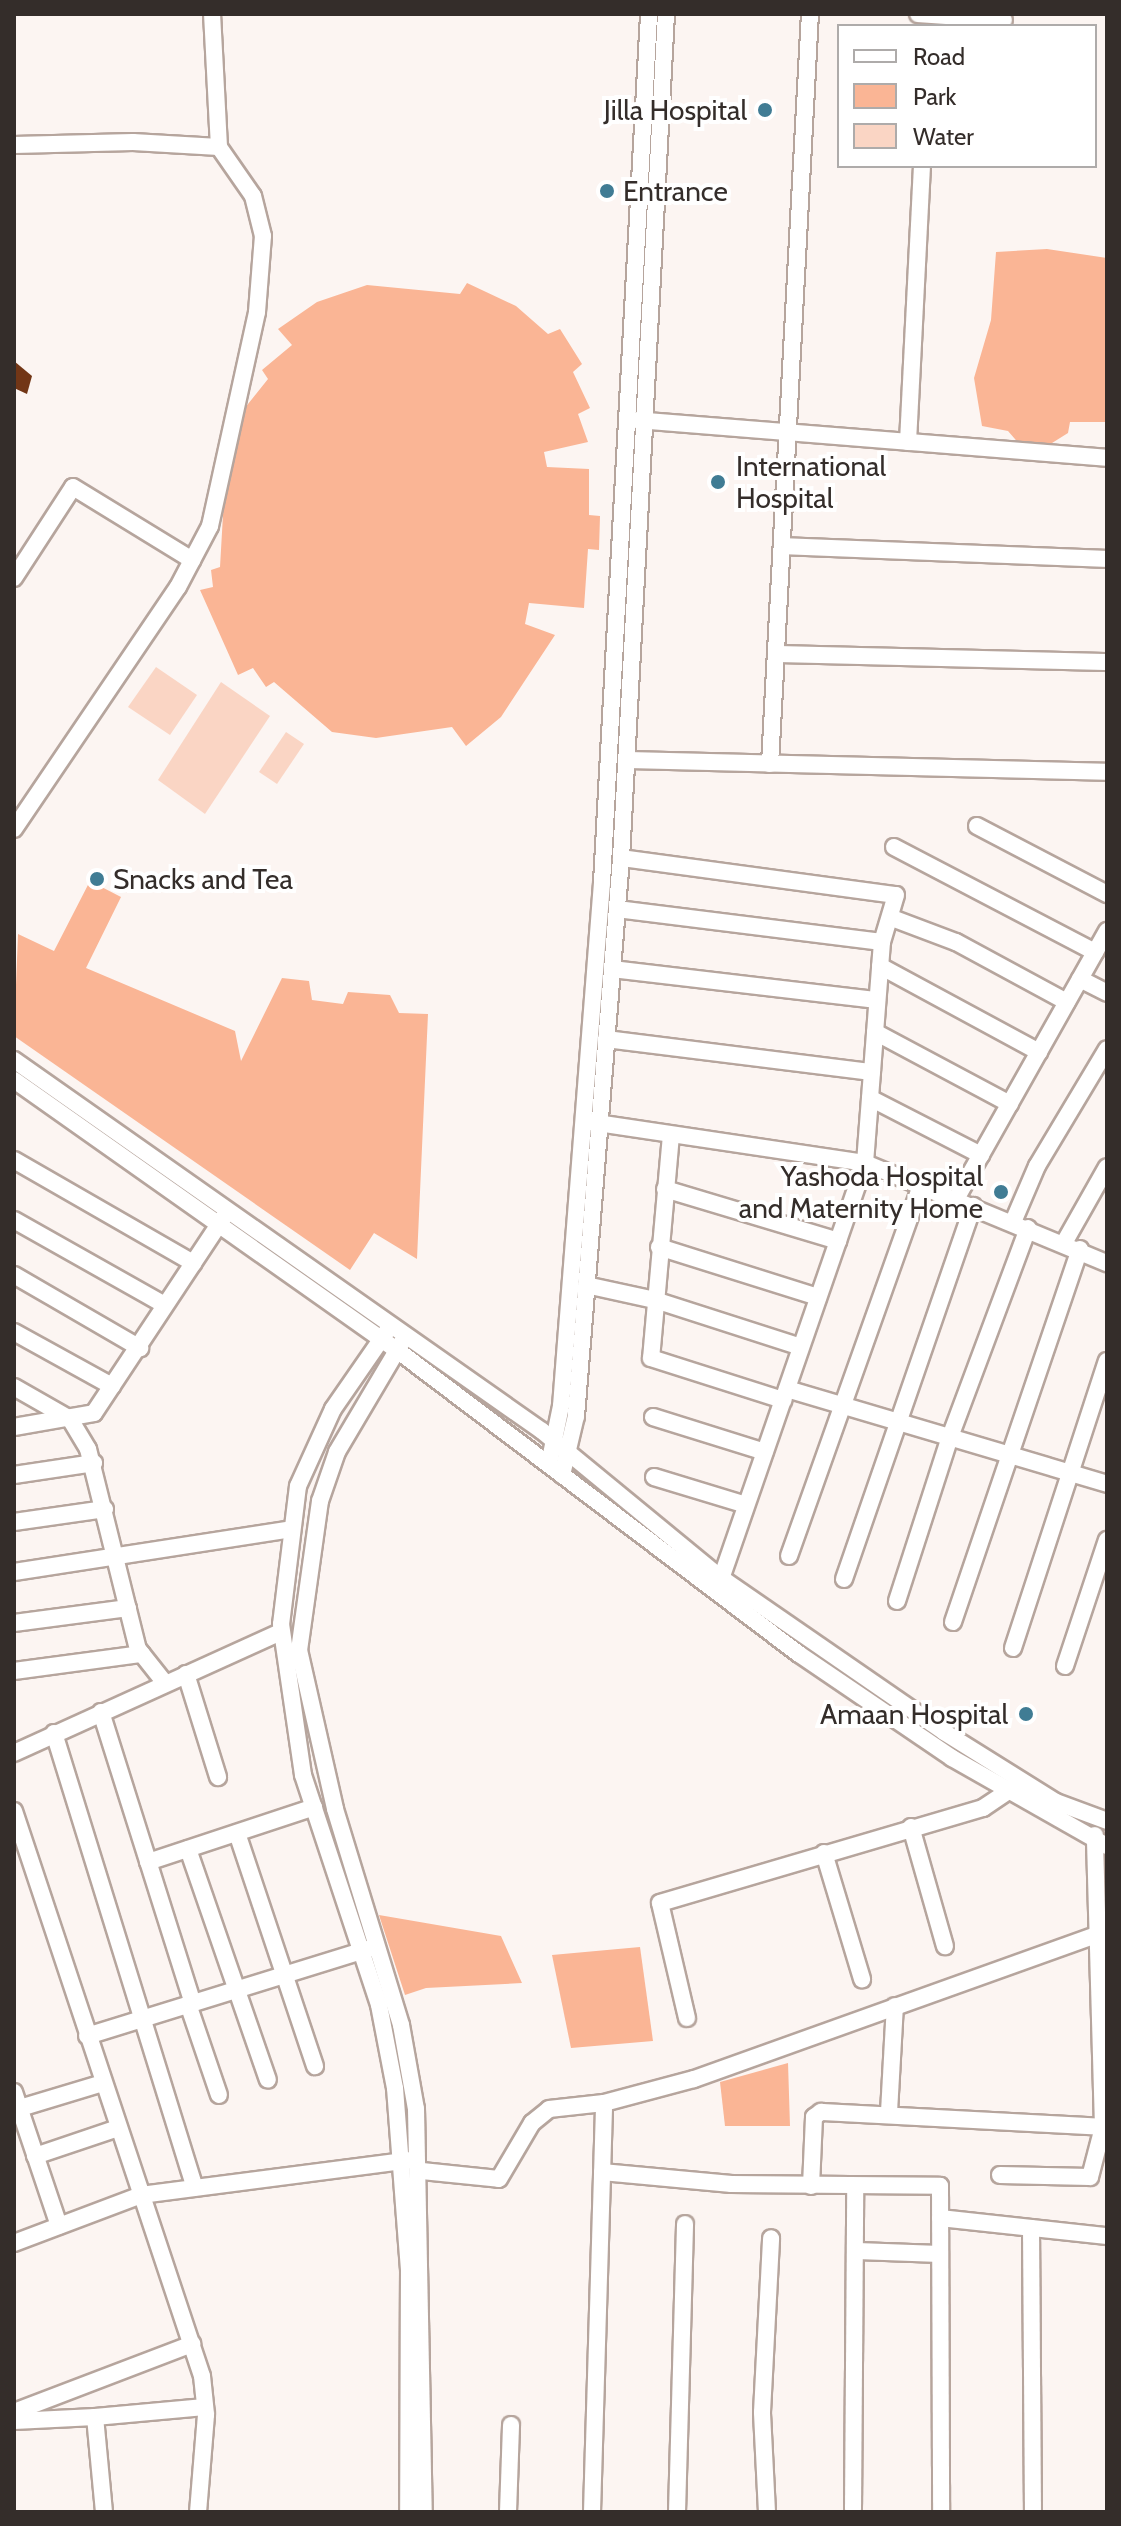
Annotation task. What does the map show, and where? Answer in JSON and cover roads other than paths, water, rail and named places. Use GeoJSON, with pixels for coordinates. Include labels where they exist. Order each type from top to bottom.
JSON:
{"type":"FeatureCollection","features":[{"type":"Feature","properties":{"kind":"street"},"geometry":{"type":"LineString","coordinates":[[14,829],[192,560],[210,526],[257,312],[263,236],[253,196],[219,147],[212,14]]}},
{"type":"Feature","properties":{"kind":"street"},"geometry":{"type":"LineString","coordinates":[[555,1469],[569,1452],[586,1285],[590,1122],[649,14]]}},
{"type":"Feature","properties":{"kind":"street"},"geometry":{"type":"LineString","coordinates":[[555,1469],[555,1441],[590,1122],[606,1039],[621,858],[666,14]]}},
{"type":"Feature","properties":{"kind":"street"},"geometry":{"type":"LineString","coordinates":[[770,764],[810,14]]}},
{"type":"Feature","properties":{"kind":"street"},"geometry":{"type":"LineString","coordinates":[[918,14],[1004,20]]}},
{"type":"Feature","properties":{"kind":"street"},"geometry":{"type":"LineString","coordinates":[[14,145],[133,142],[219,147]]}},
{"type":"Feature","properties":{"kind":"street"},"geometry":{"type":"LineString","coordinates":[[908,442],[922,168]]}},
{"type":"Feature","properties":{"kind":"street"},"geometry":{"type":"LineString","coordinates":[[627,419],[1107,458]]}},
{"type":"Feature","properties":{"kind":"street"},"geometry":{"type":"LineString","coordinates":[[14,578],[73,487],[192,560]]}},
{"type":"Feature","properties":{"kind":"street"},"geometry":{"type":"LineString","coordinates":[[782,546],[1107,559]]}},
{"type":"Feature","properties":{"kind":"street"},"geometry":{"type":"LineString","coordinates":[[776,654],[1107,662]]}},
{"type":"Feature","properties":{"kind":"street"},"geometry":{"type":"LineString","coordinates":[[626,760],[1107,772]]}},
{"type":"Feature","properties":{"kind":"street"},"geometry":{"type":"LineString","coordinates":[[977,826],[1107,894]]}},
{"type":"Feature","properties":{"kind":"street"},"geometry":{"type":"LineString","coordinates":[[894,847],[1095,952]]}},
{"type":"Feature","properties":{"kind":"street"},"geometry":{"type":"LineString","coordinates":[[621,858],[896,895],[892,918],[882,942],[865,1163],[721,1578]]}},
{"type":"Feature","properties":{"kind":"street"},"geometry":{"type":"LineString","coordinates":[[617,909],[882,942]]}},
{"type":"Feature","properties":{"kind":"street"},"geometry":{"type":"LineString","coordinates":[[892,918],[956,942],[1067,1002]]}},
{"type":"Feature","properties":{"kind":"street"},"geometry":{"type":"LineString","coordinates":[[956,1199],[1107,931]]}},
{"type":"Feature","properties":{"kind":"street"},"geometry":{"type":"LineString","coordinates":[[880,966],[1039,1052]]}},
{"type":"Feature","properties":{"kind":"street"},"geometry":{"type":"LineString","coordinates":[[612,969],[877,1000]]}},
{"type":"Feature","properties":{"kind":"street"},"geometry":{"type":"LineString","coordinates":[[1080,979],[1107,993]]}},
{"type":"Feature","properties":{"kind":"street"},"geometry":{"type":"LineString","coordinates":[[875,1032],[1010,1104]]}},
{"type":"Feature","properties":{"kind":"street"},"geometry":{"type":"LineString","coordinates":[[606,1039],[872,1072]]}},
{"type":"Feature","properties":{"kind":"street"},"geometry":{"type":"LineString","coordinates":[[897,1601],[1037,1166],[1107,1049]]}},
{"type":"Feature","properties":{"kind":"street"},"geometry":{"type":"LineString","coordinates":[[14,1060],[21,1085],[397,1350],[799,1654],[1007,1792],[1101,1843]]}},
{"type":"Feature","properties":{"kind":"street"},"geometry":{"type":"LineString","coordinates":[[21,1085],[229,1209],[392,1323],[555,1441],[721,1578],[944,1732],[1056,1802],[1102,1819],[1097,1935],[1103,2127],[1090,2177],[1000,2175]]}},
{"type":"Feature","properties":{"kind":"street"},"geometry":{"type":"LineString","coordinates":[[870,1098],[981,1155]]}},
{"type":"Feature","properties":{"kind":"street"},"geometry":{"type":"LineString","coordinates":[[590,1122],[865,1163],[1107,1263]]}},
{"type":"Feature","properties":{"kind":"street"},"geometry":{"type":"LineString","coordinates":[[671,1135],[651,1358],[842,1406],[1107,1484]]}},
{"type":"Feature","properties":{"kind":"street"},"geometry":{"type":"LineString","coordinates":[[14,1160],[193,1263]]}},
{"type":"Feature","properties":{"kind":"street"},"geometry":{"type":"LineString","coordinates":[[953,1622],[1072,1246],[1107,1167]]}},
{"type":"Feature","properties":{"kind":"street"},"geometry":{"type":"LineString","coordinates":[[789,1556],[921,1185]]}},
{"type":"Feature","properties":{"kind":"street"},"geometry":{"type":"LineString","coordinates":[[665,1189],[838,1241]]}},
{"type":"Feature","properties":{"kind":"street"},"geometry":{"type":"LineString","coordinates":[[844,1579],[973,1206]]}},
{"type":"Feature","properties":{"kind":"street"},"geometry":{"type":"LineString","coordinates":[[14,1427],[94,1413],[140,1348],[229,1209]]}},
{"type":"Feature","properties":{"kind":"street"},"geometry":{"type":"LineString","coordinates":[[14,1220],[165,1305]]}},
{"type":"Feature","properties":{"kind":"street"},"geometry":{"type":"LineString","coordinates":[[659,1247],[818,1297]]}},
{"type":"Feature","properties":{"kind":"street"},"geometry":{"type":"LineString","coordinates":[[14,1275],[140,1348]]}},
{"type":"Feature","properties":{"kind":"street"},"geometry":{"type":"LineString","coordinates":[[586,1285],[655,1300],[801,1347]]}},
{"type":"Feature","properties":{"kind":"street"},"geometry":{"type":"LineString","coordinates":[[392,1323],[333,1409],[298,1486],[281,1632],[303,1775],[401,2025],[416,2163],[424,2512]]}},
{"type":"Feature","properties":{"kind":"street"},"geometry":{"type":"LineString","coordinates":[[14,1332],[112,1386]]}},
{"type":"Feature","properties":{"kind":"street"},"geometry":{"type":"LineString","coordinates":[[370,1948],[299,1650],[320,1501],[337,1452],[407,1334]]}},
{"type":"Feature","properties":{"kind":"street"},"geometry":{"type":"LineString","coordinates":[[1013,1648],[1107,1361]]}},
{"type":"Feature","properties":{"kind":"street"},"geometry":{"type":"LineString","coordinates":[[14,1387],[70,1419],[94,1463],[142,1654],[165,1683]]}},
{"type":"Feature","properties":{"kind":"street"},"geometry":{"type":"LineString","coordinates":[[653,1417],[765,1452]]}},
{"type":"Feature","properties":{"kind":"street"},"geometry":{"type":"LineString","coordinates":[[14,1475],[94,1463]]}},
{"type":"Feature","properties":{"kind":"street"},"geometry":{"type":"LineString","coordinates":[[654,1477],[746,1505]]}},
{"type":"Feature","properties":{"kind":"street"},"geometry":{"type":"LineString","coordinates":[[14,1522],[105,1509]]}},
{"type":"Feature","properties":{"kind":"street"},"geometry":{"type":"LineString","coordinates":[[14,1572],[117,1559],[292,1529]]}},
{"type":"Feature","properties":{"kind":"street"},"geometry":{"type":"LineString","coordinates":[[1065,1666],[1107,1540]]}},
{"type":"Feature","properties":{"kind":"street"},"geometry":{"type":"LineString","coordinates":[[14,1623],[128,1608]]}},
{"type":"Feature","properties":{"kind":"street"},"geometry":{"type":"LineString","coordinates":[[14,1753],[281,1632]]}},
{"type":"Feature","properties":{"kind":"street"},"geometry":{"type":"LineString","coordinates":[[14,1671],[142,1654]]}},
{"type":"Feature","properties":{"kind":"street"},"geometry":{"type":"LineString","coordinates":[[186,1674],[218,1777]]}},
{"type":"Feature","properties":{"kind":"street"},"geometry":{"type":"LineString","coordinates":[[101,1712],[219,2095]]}},
{"type":"Feature","properties":{"kind":"street"},"geometry":{"type":"LineString","coordinates":[[54,1733],[195,2188]]}},
{"type":"Feature","properties":{"kind":"street"},"geometry":{"type":"LineString","coordinates":[[687,2018],[658,1905],[983,1808],[1007,1792]]}},
{"type":"Feature","properties":{"kind":"street"},"geometry":{"type":"LineString","coordinates":[[148,1862],[314,1807]]}},
{"type":"Feature","properties":{"kind":"street"},"geometry":{"type":"LineString","coordinates":[[14,1811],[192,2344],[205,2407],[198,2512]]}},
{"type":"Feature","properties":{"kind":"street"},"geometry":{"type":"LineString","coordinates":[[911,1827],[945,1946]]}},
{"type":"Feature","properties":{"kind":"street"},"geometry":{"type":"LineString","coordinates":[[237,1833],[315,2066]]}},
{"type":"Feature","properties":{"kind":"street"},"geometry":{"type":"LineString","coordinates":[[188,1849],[268,2080]]}},
{"type":"Feature","properties":{"kind":"street"},"geometry":{"type":"LineString","coordinates":[[824,1853],[862,1979]]}},
{"type":"Feature","properties":{"kind":"street"},"geometry":{"type":"LineString","coordinates":[[16,2237],[59,2226],[141,2195],[195,2188],[416,2163],[499,2179],[538,2115],[604,2103],[694,2079],[1097,1935]]}},
{"type":"Feature","properties":{"kind":"street"},"geometry":{"type":"LineString","coordinates":[[87,2036],[370,1948]]}},
{"type":"Feature","properties":{"kind":"street"},"geometry":{"type":"LineString","coordinates":[[889,2112],[895,2006]]}},
{"type":"Feature","properties":{"kind":"street"},"geometry":{"type":"LineString","coordinates":[[20,2108],[103,2083]]}},
{"type":"Feature","properties":{"kind":"street"},"geometry":{"type":"LineString","coordinates":[[14,2092],[59,2226]]}},
{"type":"Feature","properties":{"kind":"street"},"geometry":{"type":"LineString","coordinates":[[592,2512],[604,2103]]}},
{"type":"Feature","properties":{"kind":"street"},"geometry":{"type":"LineString","coordinates":[[811,2186],[816,2114],[889,2112],[1103,2127]]}},
{"type":"Feature","properties":{"kind":"street"},"geometry":{"type":"LineString","coordinates":[[35,2156],[118,2128]]}},
{"type":"Feature","properties":{"kind":"street"},"geometry":{"type":"LineString","coordinates":[[408,2512],[416,2163]]}},
{"type":"Feature","properties":{"kind":"street"},"geometry":{"type":"LineString","coordinates":[[602,2172],[811,2186],[940,2186],[941,2512]]}},
{"type":"Feature","properties":{"kind":"street"},"geometry":{"type":"LineString","coordinates":[[853,2509],[855,2187]]}},
{"type":"Feature","properties":{"kind":"street"},"geometry":{"type":"LineString","coordinates":[[940,2218],[1107,2236]]}},
{"type":"Feature","properties":{"kind":"street"},"geometry":{"type":"LineString","coordinates":[[677,2512],[685,2224]]}},
{"type":"Feature","properties":{"kind":"street"},"geometry":{"type":"LineString","coordinates":[[1031,2228],[1033,2512]]}},
{"type":"Feature","properties":{"kind":"street"},"geometry":{"type":"LineString","coordinates":[[767,2512],[762,2412],[771,2238]]}},
{"type":"Feature","properties":{"kind":"street"},"geometry":{"type":"LineString","coordinates":[[857,2251],[940,2254]]}},
{"type":"Feature","properties":{"kind":"street"},"geometry":{"type":"LineString","coordinates":[[14,2412],[192,2344]]}},
{"type":"Feature","properties":{"kind":"street"},"geometry":{"type":"LineString","coordinates":[[14,2421],[205,2407]]}},
{"type":"Feature","properties":{"kind":"street"},"geometry":{"type":"LineString","coordinates":[[95,2417],[104,2512]]}},
{"type":"Feature","properties":{"kind":"street"},"geometry":{"type":"LineString","coordinates":[[508,2512],[511,2425]]}},
{"type":"Feature","properties":{"kind":"water"},"geometry":{"type":"Polygon","coordinates":[[[156,667],[197,695],[170,735],[128,707],[156,667]]]}},
{"type":"Feature","properties":{"kind":"water"},"geometry":{"type":"Polygon","coordinates":[[[221,682],[270,716],[205,814],[158,780],[221,682]]]}},
{"type":"Feature","properties":{"kind":"water"},"geometry":{"type":"Polygon","coordinates":[[[286,732],[304,744],[277,784],[259,772],[286,732]]]}},
{"type":"Feature","properties":{"kind":"place","name":"Jilla Hospital"},"geometry":{"type":"Point","coordinates":[765,110]}},
{"type":"Feature","properties":{"kind":"place","name":"Entrance"},"geometry":{"type":"Point","coordinates":[607,191]}},
{"type":"Feature","properties":{"kind":"place","name":"International Hospital"},"geometry":{"type":"Point","coordinates":[718,482]}},
{"type":"Feature","properties":{"kind":"place","name":"Snacks and Tea"},"geometry":{"type":"Point","coordinates":[97,879]}},
{"type":"Feature","properties":{"kind":"place","name":"Yashoda Hospital and Maternity Home"},"geometry":{"type":"Point","coordinates":[1001,1192]}},
{"type":"Feature","properties":{"kind":"place","name":"Amaan Hospital"},"geometry":{"type":"Point","coordinates":[1026,1714]}}]}
